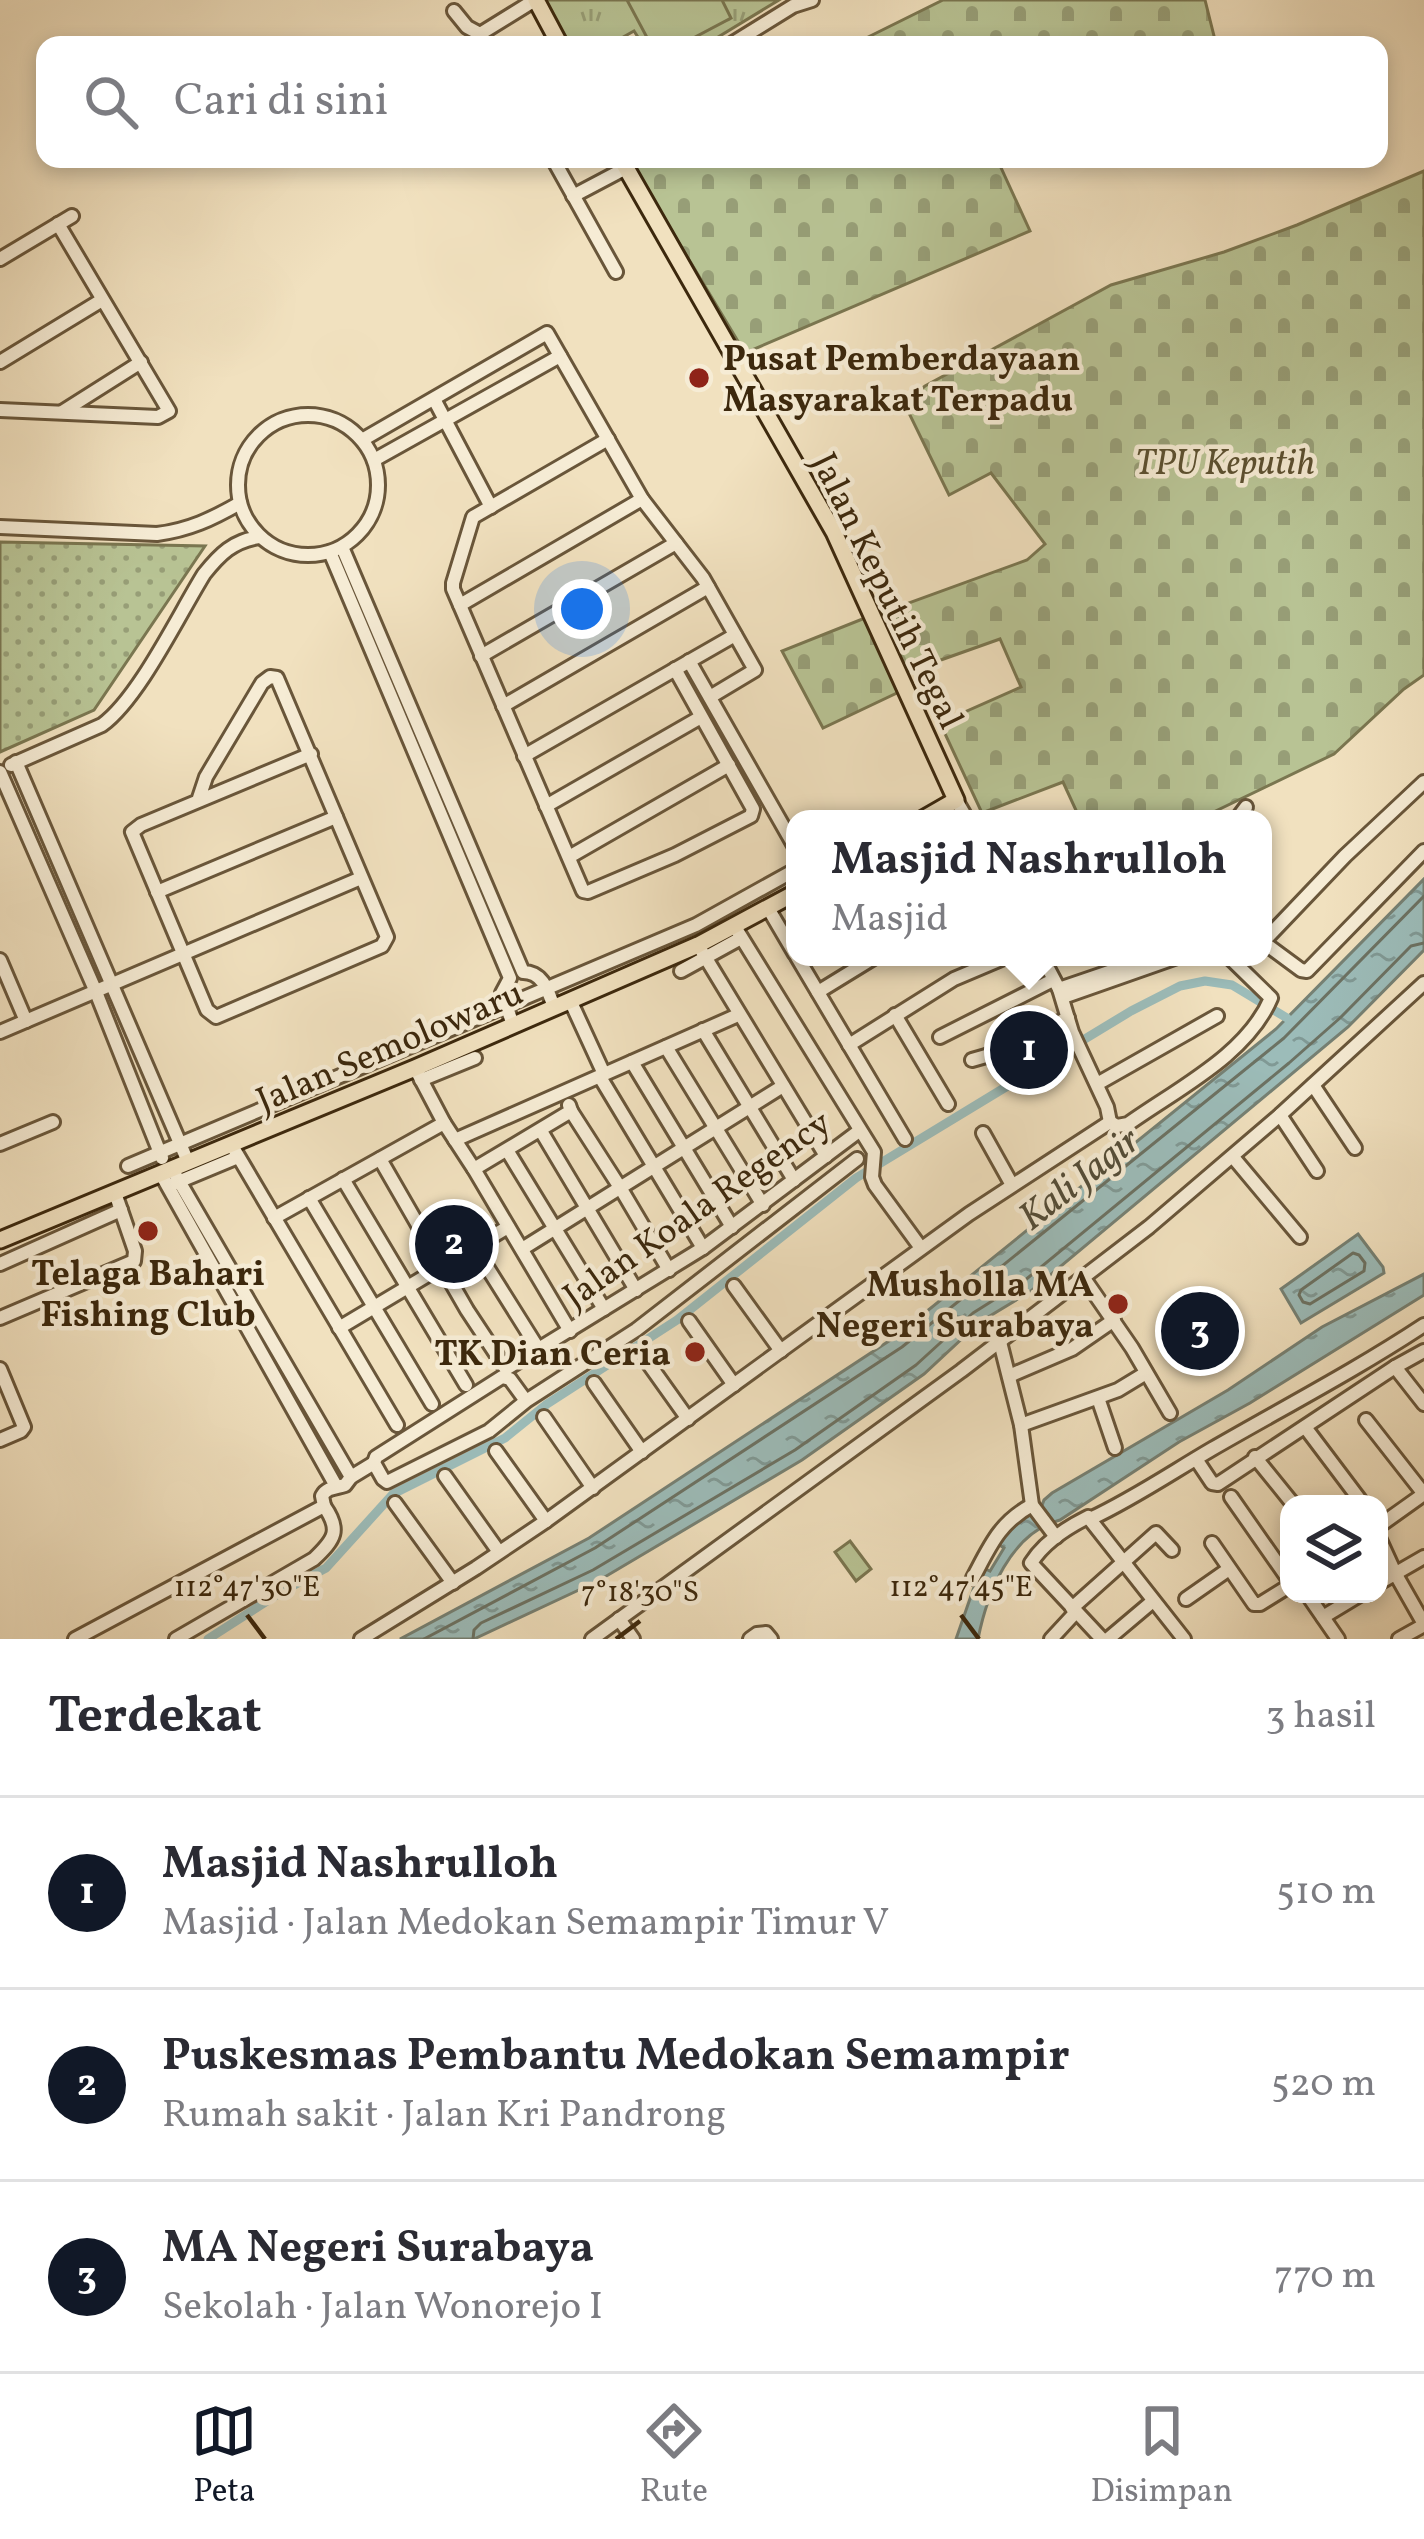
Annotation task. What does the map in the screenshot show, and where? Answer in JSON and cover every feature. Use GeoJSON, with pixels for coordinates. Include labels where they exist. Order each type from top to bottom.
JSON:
{"type":"FeatureCollection","features":[{"type":"Feature","properties":{"kind":"main road"},"geometry":{"type":"LineString","coordinates":[[535,0],[555,36]]}},
{"type":"Feature","properties":{"kind":"main road","name":"Jalan Keputih Tegal"},"geometry":{"type":"LineString","coordinates":[[626,168],[834,532],[956,800]]}},
{"type":"Feature","properties":{"kind":"main road"},"geometry":{"type":"LineString","coordinates":[[939,810],[956,800]]}},
{"type":"Feature","properties":{"kind":"main road","name":"Jalan Semolowaru"},"geometry":{"type":"LineString","coordinates":[[0,1240],[173,1164],[235,1150],[418,1074],[510,1015],[701,952],[738,933],[786,897]]}},
{"type":"Feature","properties":{"kind":"street"},"geometry":{"type":"LineString","coordinates":[[454,11],[480,34],[535,0]]}},
{"type":"Feature","properties":{"kind":"street"},"geometry":{"type":"LineString","coordinates":[[745,36],[793,6],[812,0]]}},
{"type":"Feature","properties":{"kind":"street"},"geometry":{"type":"LineString","coordinates":[[558,168],[616,272]]}},
{"type":"Feature","properties":{"kind":"street"},"geometry":{"type":"LineString","coordinates":[[573,196],[615,168]]}},
{"type":"Feature","properties":{"kind":"street"},"geometry":{"type":"LineString","coordinates":[[0,259],[65,220],[103,301],[169,409],[158,417],[0,410]]}},
{"type":"Feature","properties":{"kind":"street"},"geometry":{"type":"LineString","coordinates":[[0,362],[103,301]]}},
{"type":"Feature","properties":{"kind":"street"},"geometry":{"type":"LineString","coordinates":[[362,440],[548,333],[642,499],[708,587],[755,670],[710,697]]}},
{"type":"Feature","properties":{"kind":"street"},"geometry":{"type":"LineString","coordinates":[[374,460],[560,356]]}},
{"type":"Feature","properties":{"kind":"street"},"geometry":{"type":"LineString","coordinates":[[62,412],[141,362]]}},
{"type":"Feature","properties":{"kind":"street"},"geometry":{"type":"LineString","coordinates":[[434,398],[491,507]]}},
{"type":"Feature","properties":{"kind":"street"},"geometry":{"type":"LineString","coordinates":[[322,416],[351,429],[362,440],[374,460],[378,484],[374,509],[362,531],[318,555],[293,554],[269,544],[251,527],[238,488],[244,457],[252,443],[276,423],[291,417],[322,416]]}},
{"type":"Feature","properties":{"kind":"street"},"geometry":{"type":"LineString","coordinates":[[608,439],[473,517],[453,583],[583,891],[675,855],[751,816],[753,809],[675,669]]}},
{"type":"Feature","properties":{"kind":"street"},"geometry":{"type":"LineString","coordinates":[[460,604],[642,499]]}},
{"type":"Feature","properties":{"kind":"street"},"geometry":{"type":"LineString","coordinates":[[0,527],[157,534],[207,522],[240,503]]}},
{"type":"Feature","properties":{"kind":"street"},"geometry":{"type":"LineString","coordinates":[[173,1164],[165,1105],[29,816],[0,770],[112,718],[203,574],[232,544],[260,537]]}},
{"type":"Feature","properties":{"kind":"street"},"geometry":{"type":"LineString","coordinates":[[481,656],[676,543]]}},
{"type":"Feature","properties":{"kind":"street"},"geometry":{"type":"LineString","coordinates":[[336,549],[516,975]]}},
{"type":"Feature","properties":{"kind":"street"},"geometry":{"type":"LineString","coordinates":[[503,706],[708,587]]}},
{"type":"Feature","properties":{"kind":"street"},"geometry":{"type":"LineString","coordinates":[[524,756],[735,635]]}},
{"type":"Feature","properties":{"kind":"street"},"geometry":{"type":"LineString","coordinates":[[689,661],[786,831]]}},
{"type":"Feature","properties":{"kind":"street"},"geometry":{"type":"LineString","coordinates":[[198,801],[206,777],[262,683],[270,677],[278,681],[310,754],[387,937],[382,946],[216,1017],[207,1010],[132,831],[310,754]]}},
{"type":"Feature","properties":{"kind":"street"},"geometry":{"type":"LineString","coordinates":[[547,806],[701,716]]}},
{"type":"Feature","properties":{"kind":"street"},"geometry":{"type":"LineString","coordinates":[[16,762],[29,816],[146,1113],[292,1411],[336,1486],[322,1494],[336,1526],[322,1551],[176,1639]]}},
{"type":"Feature","properties":{"kind":"street"},"geometry":{"type":"LineString","coordinates":[[569,857],[729,765]]}},
{"type":"Feature","properties":{"kind":"street"},"geometry":{"type":"LineString","coordinates":[[1272,933],[1424,782]]}},
{"type":"Feature","properties":{"kind":"street"},"geometry":{"type":"LineString","coordinates":[[956,800],[962,810]]}},
{"type":"Feature","properties":{"kind":"street"},"geometry":{"type":"LineString","coordinates":[[158,892],[336,817]]}},
{"type":"Feature","properties":{"kind":"street"},"geometry":{"type":"LineString","coordinates":[[1272,949],[1307,971],[1424,850]]}},
{"type":"Feature","properties":{"kind":"street"},"geometry":{"type":"LineString","coordinates":[[555,998],[786,875]]}},
{"type":"Feature","properties":{"kind":"street"},"geometry":{"type":"LineString","coordinates":[[0,1032],[361,878]]}},
{"type":"Feature","properties":{"kind":"street"},"geometry":{"type":"LineString","coordinates":[[767,908],[786,939]]}},
{"type":"Feature","properties":{"kind":"street"},"geometry":{"type":"LineString","coordinates":[[738,933],[875,1156],[875,1185],[921,1248]]}},
{"type":"Feature","properties":{"kind":"street"},"geometry":{"type":"LineString","coordinates":[[681,971],[701,952],[826,1156]]}},
{"type":"Feature","properties":{"kind":"street"},"geometry":{"type":"LineString","coordinates":[[0,960],[26,1021]]}},
{"type":"Feature","properties":{"kind":"street"},"geometry":{"type":"LineString","coordinates":[[802,966],[905,1139]]}},
{"type":"Feature","properties":{"kind":"street"},"geometry":{"type":"LineString","coordinates":[[818,992],[860,966]]}},
{"type":"Feature","properties":{"kind":"street"},"geometry":{"type":"LineString","coordinates":[[849,1045],[954,980],[986,966]]}},
{"type":"Feature","properties":{"kind":"street"},"geometry":{"type":"LineString","coordinates":[[1046,966],[1110,1122],[1117,1126],[1128,1124],[1251,1033],[1267,1008],[1269,995],[1238,966]]}},
{"type":"Feature","properties":{"kind":"street"},"geometry":{"type":"LineString","coordinates":[[940,1037],[1126,966]]}},
{"type":"Feature","properties":{"kind":"street"},"geometry":{"type":"LineString","coordinates":[[1058,989],[1144,966]]}},
{"type":"Feature","properties":{"kind":"street"},"geometry":{"type":"LineString","coordinates":[[128,1166],[173,1164],[510,1015],[502,993],[516,975],[530,972],[540,977],[555,998],[703,1248]]}},
{"type":"Feature","properties":{"kind":"street"},"geometry":{"type":"LineString","coordinates":[[600,1637],[1083,1277],[1233,1157],[1424,983]]}},
{"type":"Feature","properties":{"kind":"street"},"geometry":{"type":"LineString","coordinates":[[454,1140],[738,1015]]}},
{"type":"Feature","properties":{"kind":"street"},"geometry":{"type":"LineString","coordinates":[[895,1015],[948,1103]]}},
{"type":"Feature","properties":{"kind":"street"},"geometry":{"type":"LineString","coordinates":[[1097,1084],[1217,1016]]}},
{"type":"Feature","properties":{"kind":"street"},"geometry":{"type":"LineString","coordinates":[[972,1060],[1070,1025]]}},
{"type":"Feature","properties":{"kind":"street"},"geometry":{"type":"LineString","coordinates":[[703,1030],[794,1180]]}},
{"type":"Feature","properties":{"kind":"street"},"geometry":{"type":"LineString","coordinates":[[666,1047],[764,1204]]}},
{"type":"Feature","properties":{"kind":"street"},"geometry":{"type":"LineString","coordinates":[[476,1058],[418,1074],[570,1331]]}},
{"type":"Feature","properties":{"kind":"street"},"geometry":{"type":"LineString","coordinates":[[632,1061],[732,1227]]}},
{"type":"Feature","properties":{"kind":"street"},"geometry":{"type":"LineString","coordinates":[[1312,1085],[1354,1148]]}},
{"type":"Feature","properties":{"kind":"street"},"geometry":{"type":"LineString","coordinates":[[522,1249],[783,1086]]}},
{"type":"Feature","properties":{"kind":"street"},"geometry":{"type":"LineString","coordinates":[[565,1093],[571,1112],[669,1270]]}},
{"type":"Feature","properties":{"kind":"street"},"geometry":{"type":"LineString","coordinates":[[146,1113],[165,1105]]}},
{"type":"Feature","properties":{"kind":"street"},"geometry":{"type":"LineString","coordinates":[[474,1169],[571,1112]]}},
{"type":"Feature","properties":{"kind":"street"},"geometry":{"type":"LineString","coordinates":[[1280,1115],[1317,1171]]}},
{"type":"Feature","properties":{"kind":"street"},"geometry":{"type":"LineString","coordinates":[[0,1144],[53,1122]]}},
{"type":"Feature","properties":{"kind":"street"},"geometry":{"type":"LineString","coordinates":[[361,1639],[546,1521],[921,1248],[1110,1122]]}},
{"type":"Feature","properties":{"kind":"street"},"geometry":{"type":"LineString","coordinates":[[274,1217],[444,1124]]}},
{"type":"Feature","properties":{"kind":"street"},"geometry":{"type":"LineString","coordinates":[[541,1131],[636,1290]]}},
{"type":"Feature","properties":{"kind":"street","name":"Jalan Koala Regency"},"geometry":{"type":"LineString","coordinates":[[336,1486],[345,1486],[351,1477],[503,1372],[703,1248],[860,1131]]}},
{"type":"Feature","properties":{"kind":"street"},"geometry":{"type":"LineString","coordinates":[[983,1133],[1012,1185]]}},
{"type":"Feature","properties":{"kind":"street"},"geometry":{"type":"LineString","coordinates":[[235,1150],[397,1425]]}},
{"type":"Feature","properties":{"kind":"street"},"geometry":{"type":"LineString","coordinates":[[507,1150],[604,1309]]}},
{"type":"Feature","properties":{"kind":"street"},"geometry":{"type":"LineString","coordinates":[[1233,1157],[1300,1237]]}},
{"type":"Feature","properties":{"kind":"street"},"geometry":{"type":"LineString","coordinates":[[380,1159],[503,1372],[526,1401]]}},
{"type":"Feature","properties":{"kind":"street"},"geometry":{"type":"LineString","coordinates":[[374,1461],[388,1482],[489,1431],[526,1401],[636,1330],[856,1160]]}},
{"type":"Feature","properties":{"kind":"street"},"geometry":{"type":"LineString","coordinates":[[343,1179],[466,1385]]}},
{"type":"Feature","properties":{"kind":"street"},"geometry":{"type":"LineString","coordinates":[[0,1318],[132,1263],[136,1256],[115,1193]]}},
{"type":"Feature","properties":{"kind":"street"},"geometry":{"type":"LineString","coordinates":[[309,1198],[432,1404]]}},
{"type":"Feature","properties":{"kind":"street"},"geometry":{"type":"LineString","coordinates":[[0,1264],[121,1210]]}},
{"type":"Feature","properties":{"kind":"street"},"geometry":{"type":"LineString","coordinates":[[339,1328],[508,1227]]}},
{"type":"Feature","properties":{"kind":"street"},"geometry":{"type":"LineString","coordinates":[[475,1248],[539,1350]]}},
{"type":"Feature","properties":{"kind":"street"},"geometry":{"type":"LineString","coordinates":[[221,1270],[351,1477]]}},
{"type":"Feature","properties":{"kind":"street"},"geometry":{"type":"LineString","coordinates":[[1083,1277],[1170,1413]]}},
{"type":"Feature","properties":{"kind":"street"},"geometry":{"type":"LineString","coordinates":[[734,1286],[781,1351]]}},
{"type":"Feature","properties":{"kind":"street"},"geometry":{"type":"LineString","coordinates":[[1009,1376],[1072,1349],[1114,1320]]}},
{"type":"Feature","properties":{"kind":"street"},"geometry":{"type":"LineString","coordinates":[[689,1322],[734,1385]]}},
{"type":"Feature","properties":{"kind":"street"},"geometry":{"type":"LineString","coordinates":[[1153,1601],[1105,1639],[1031,1563],[1052,1532],[1128,1502],[1424,1325]]}},
{"type":"Feature","properties":{"kind":"street"},"geometry":{"type":"LineString","coordinates":[[1000,1342],[1022,1425],[1034,1507],[1052,1532]]}},
{"type":"Feature","properties":{"kind":"street"},"geometry":{"type":"LineString","coordinates":[[1196,1459],[1216,1484],[1424,1351]]}},
{"type":"Feature","properties":{"kind":"street"},"geometry":{"type":"LineString","coordinates":[[640,1353],[688,1419]]}},
{"type":"Feature","properties":{"kind":"street"},"geometry":{"type":"LineString","coordinates":[[1395,1367],[1424,1404]]}},
{"type":"Feature","properties":{"kind":"street"},"geometry":{"type":"LineString","coordinates":[[1022,1425],[1098,1398],[1146,1373]]}},
{"type":"Feature","properties":{"kind":"street"},"geometry":{"type":"LineString","coordinates":[[0,1440],[23,1429],[1,1376]]}},
{"type":"Feature","properties":{"kind":"street"},"geometry":{"type":"LineString","coordinates":[[595,1383],[642,1452]]}},
{"type":"Feature","properties":{"kind":"street"},"geometry":{"type":"LineString","coordinates":[[1098,1398],[1115,1448]]}},
{"type":"Feature","properties":{"kind":"street"},"geometry":{"type":"LineString","coordinates":[[292,1411],[307,1402]]}},
{"type":"Feature","properties":{"kind":"street"},"geometry":{"type":"LineString","coordinates":[[544,1418],[593,1488]]}},
{"type":"Feature","properties":{"kind":"street"},"geometry":{"type":"LineString","coordinates":[[1366,1420],[1424,1494],[1388,1520]]}},
{"type":"Feature","properties":{"kind":"street"},"geometry":{"type":"LineString","coordinates":[[1305,1427],[1356,1495]]}},
{"type":"Feature","properties":{"kind":"street"},"geometry":{"type":"LineString","coordinates":[[406,1438],[423,1464]]}},
{"type":"Feature","properties":{"kind":"street"},"geometry":{"type":"LineString","coordinates":[[496,1451],[546,1521]]}},
{"type":"Feature","properties":{"kind":"street"},"geometry":{"type":"LineString","coordinates":[[1255,1457],[1286,1495]]}},
{"type":"Feature","properties":{"kind":"street"},"geometry":{"type":"LineString","coordinates":[[445,1476],[499,1552]]}},
{"type":"Feature","properties":{"kind":"street"},"geometry":{"type":"LineString","coordinates":[[1231,1497],[1280,1570]]}},
{"type":"Feature","properties":{"kind":"street"},"geometry":{"type":"LineString","coordinates":[[395,1503],[453,1583]]}},
{"type":"Feature","properties":{"kind":"street"},"geometry":{"type":"LineString","coordinates":[[79,1638],[324,1506]]}},
{"type":"Feature","properties":{"kind":"street"},"geometry":{"type":"LineString","coordinates":[[973,1578],[1008,1520],[1034,1507]]}},
{"type":"Feature","properties":{"kind":"street"},"geometry":{"type":"LineString","coordinates":[[1089,1518],[1181,1638]]}},
{"type":"Feature","properties":{"kind":"street"},"geometry":{"type":"LineString","coordinates":[[1051,1639],[1121,1562],[1156,1533],[1172,1550]]}},
{"type":"Feature","properties":{"kind":"street"},"geometry":{"type":"LineString","coordinates":[[1212,1543],[1254,1604],[1280,1590]]}},
{"type":"Feature","properties":{"kind":"street"},"geometry":{"type":"LineString","coordinates":[[1388,1577],[1424,1557]]}},
{"type":"Feature","properties":{"kind":"street"},"geometry":{"type":"LineString","coordinates":[[1388,1558],[1424,1624],[1399,1639]]}},
{"type":"Feature","properties":{"kind":"street"},"geometry":{"type":"LineString","coordinates":[[1186,1599],[1229,1569]]}},
{"type":"Feature","properties":{"kind":"street"},"geometry":{"type":"LineString","coordinates":[[1388,1570],[1395,1573]]}},
{"type":"Feature","properties":{"kind":"street"},"geometry":{"type":"LineString","coordinates":[[1313,1603],[1338,1639]]}},
{"type":"Feature","properties":{"kind":"street"},"geometry":{"type":"LineString","coordinates":[[1323,1617],[1346,1603]]}},
{"type":"Feature","properties":{"kind":"street"},"geometry":{"type":"LineString","coordinates":[[619,1619],[633,1639]]}},
{"type":"Feature","properties":{"kind":"street"},"geometry":{"type":"LineString","coordinates":[[750,1639],[757,1634],[768,1636]]}},
{"type":"Feature","properties":{"kind":"green space"},"geometry":{"type":"Polygon","coordinates":[[[540,0],[779,0],[720,36],[637,36],[634,31],[625,36],[559,36],[540,0]]]}},
{"type":"Feature","properties":{"kind":"green space"},"geometry":{"type":"Polygon","coordinates":[[[627,0],[722,0],[731,18],[697,36],[646,36],[627,0]]]}},
{"type":"Feature","properties":{"kind":"green space"},"geometry":{"type":"Polygon","coordinates":[[[943,0],[1205,0],[1214,36],[870,36],[943,0]]]}},
{"type":"Feature","properties":{"kind":"green space"},"geometry":{"type":"Polygon","coordinates":[[[634,168],[1001,168],[1030,231],[745,353],[634,168]]]}},
{"type":"Feature","properties":{"kind":"green space","name":"TPU Keputih"},"geometry":{"type":"Polygon","coordinates":[[[1424,171],[1424,675],[1334,754],[1218,810],[1076,810],[1063,782],[981,810],[940,723],[1021,687],[1000,639],[907,672],[881,613],[1027,560],[1045,544],[991,473],[949,495],[904,403],[925,386],[1111,285],[1297,225],[1424,171]]]}},
{"type":"Feature","properties":{"kind":"green space"},"geometry":{"type":"Polygon","coordinates":[[[0,542],[205,546],[94,710],[0,752],[0,542]]]}},
{"type":"Feature","properties":{"kind":"green space"},"geometry":{"type":"Polygon","coordinates":[[[870,616],[901,691],[823,728],[782,651],[870,616]]]}},
{"type":"Feature","properties":{"kind":"green space"},"geometry":{"type":"Polygon","coordinates":[[[850,1541],[871,1569],[856,1581],[835,1552],[850,1541]]]}},
{"type":"Feature","properties":{"kind":"water"},"geometry":{"type":"Polygon","coordinates":[[[1424,879],[1424,950],[1348,1027],[1031,1291],[980,1322],[924,1374],[802,1460],[598,1581],[474,1639],[400,1639],[589,1538],[895,1337],[1276,1029],[1424,879]]]}},
{"type":"Feature","properties":{"kind":"water"},"geometry":{"type":"Polygon","coordinates":[[[1358,1234],[1384,1273],[1301,1323],[1281,1289],[1358,1234]]]}},
{"type":"Feature","properties":{"kind":"water"},"geometry":{"type":"Polygon","coordinates":[[[1424,1274],[1424,1295],[1027,1538],[995,1585],[978,1639],[956,1639],[981,1567],[990,1571],[1004,1548],[995,1542],[1020,1517],[1322,1327],[1424,1274]]]}},
{"type":"Feature","properties":{"kind":"waterway"},"geometry":{"type":"LineString","coordinates":[[208,1639],[326,1568],[393,1494],[505,1438],[547,1404],[677,1320],[856,1178],[1131,1011],[1180,986],[1205,981],[1232,985],[1287,1018]]}},
{"type":"Feature","properties":{"kind":"place","name":"Pusat Pemberdayaan Masyarakat Terpadu"},"geometry":{"type":"Point","coordinates":[699,378]}},
{"type":"Feature","properties":{"kind":"place","name":"Masjid Nashrulloh"},"geometry":{"type":"Point","coordinates":[1029,1050]}},
{"type":"Feature","properties":{"kind":"place","name":"Telaga Bahari Fishing Club"},"geometry":{"type":"Point","coordinates":[148,1231]}},
{"type":"Feature","properties":{"kind":"place","name":"Puskesmas Pembantu Medokan Semampir"},"geometry":{"type":"Point","coordinates":[454,1244]}},
{"type":"Feature","properties":{"kind":"place","name":"Musholla MA Negeri Surabaya"},"geometry":{"type":"Point","coordinates":[1118,1304]}},
{"type":"Feature","properties":{"kind":"place","name":"MA Negeri Surabaya"},"geometry":{"type":"Point","coordinates":[1200,1331]}},
{"type":"Feature","properties":{"kind":"place","name":"TK Dian Ceria"},"geometry":{"type":"Point","coordinates":[695,1352]}},
{"type":"Feature","properties":{"kind":"water label","name":"Kali Jagir"},"geometry":{"type":"Point","coordinates":[1078,1177]}}]}
